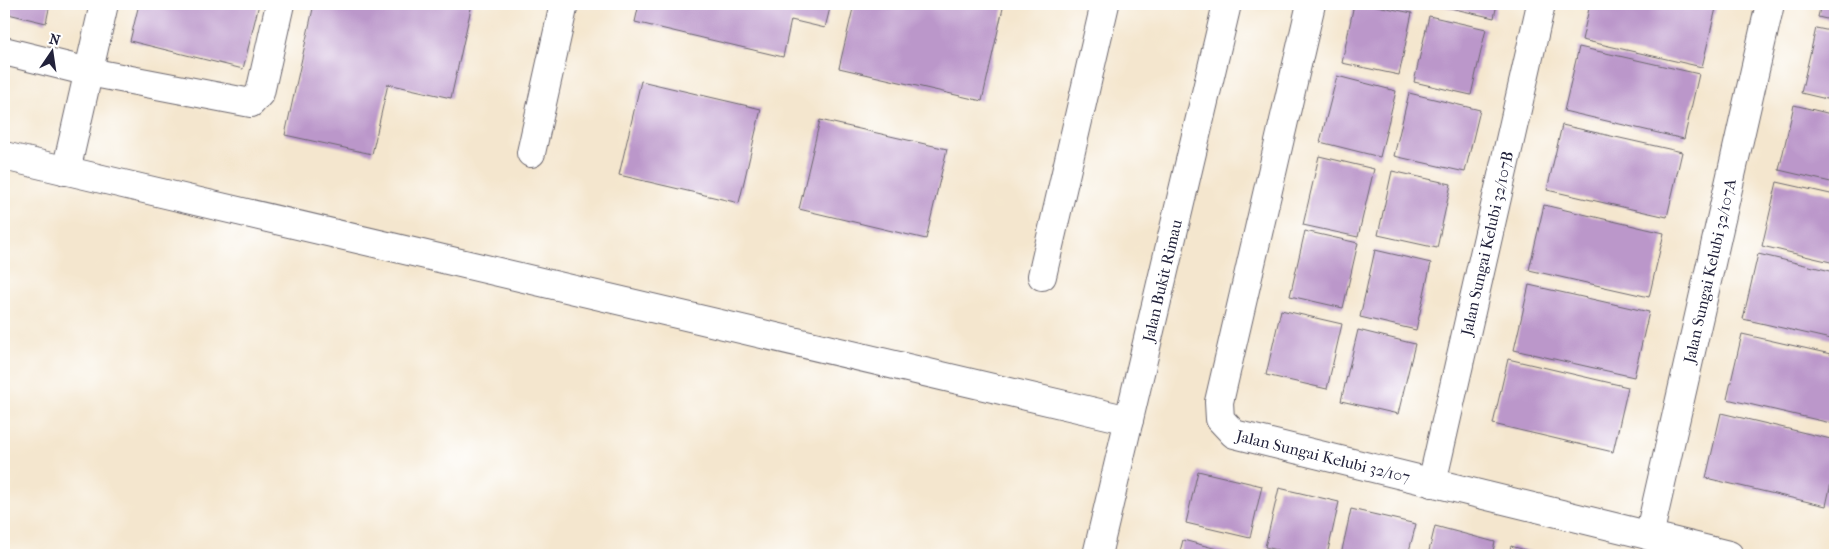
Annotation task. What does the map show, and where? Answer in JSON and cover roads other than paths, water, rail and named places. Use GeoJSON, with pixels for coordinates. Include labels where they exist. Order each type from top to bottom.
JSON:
{"type":"FeatureCollection","features":[{"type":"Feature","properties":{"kind":"street"},"geometry":{"type":"LineString","coordinates":[[66,171],[104,4]]}},
{"type":"Feature","properties":{"kind":"street"},"geometry":{"type":"LineString","coordinates":[[4,51],[89,72],[251,103],[260,93],[280,4]]}},
{"type":"Feature","properties":{"kind":"street"},"geometry":{"type":"LineString","coordinates":[[531,153],[564,4]]}},
{"type":"Feature","properties":{"kind":"street"},"geometry":{"type":"LineString","coordinates":[[1042,276],[1104,4]]}},
{"type":"Feature","properties":{"kind":"street","name":"Jalan Bukit Rimau"},"geometry":{"type":"LineString","coordinates":[[1097,555],[1226,4]]}},
{"type":"Feature","properties":{"kind":"street","name":"Jalan Sungai Kelubi 32/107"},"geometry":{"type":"LineString","coordinates":[[1311,4],[1218,402],[1220,419],[1234,434],[1729,555]]}},
{"type":"Feature","properties":{"kind":"street","name":"Jalan Sungai Kelubi 32/107B"},"geometry":{"type":"LineString","coordinates":[[1432,483],[1541,4]]}},
{"type":"Feature","properties":{"kind":"street","name":"Jalan Sungai Kelubi 32/107A"},"geometry":{"type":"LineString","coordinates":[[1649,536],[1770,4]]}},
{"type":"Feature","properties":{"kind":"street"},"geometry":{"type":"LineString","coordinates":[[4,156],[1129,420]]}}]}
